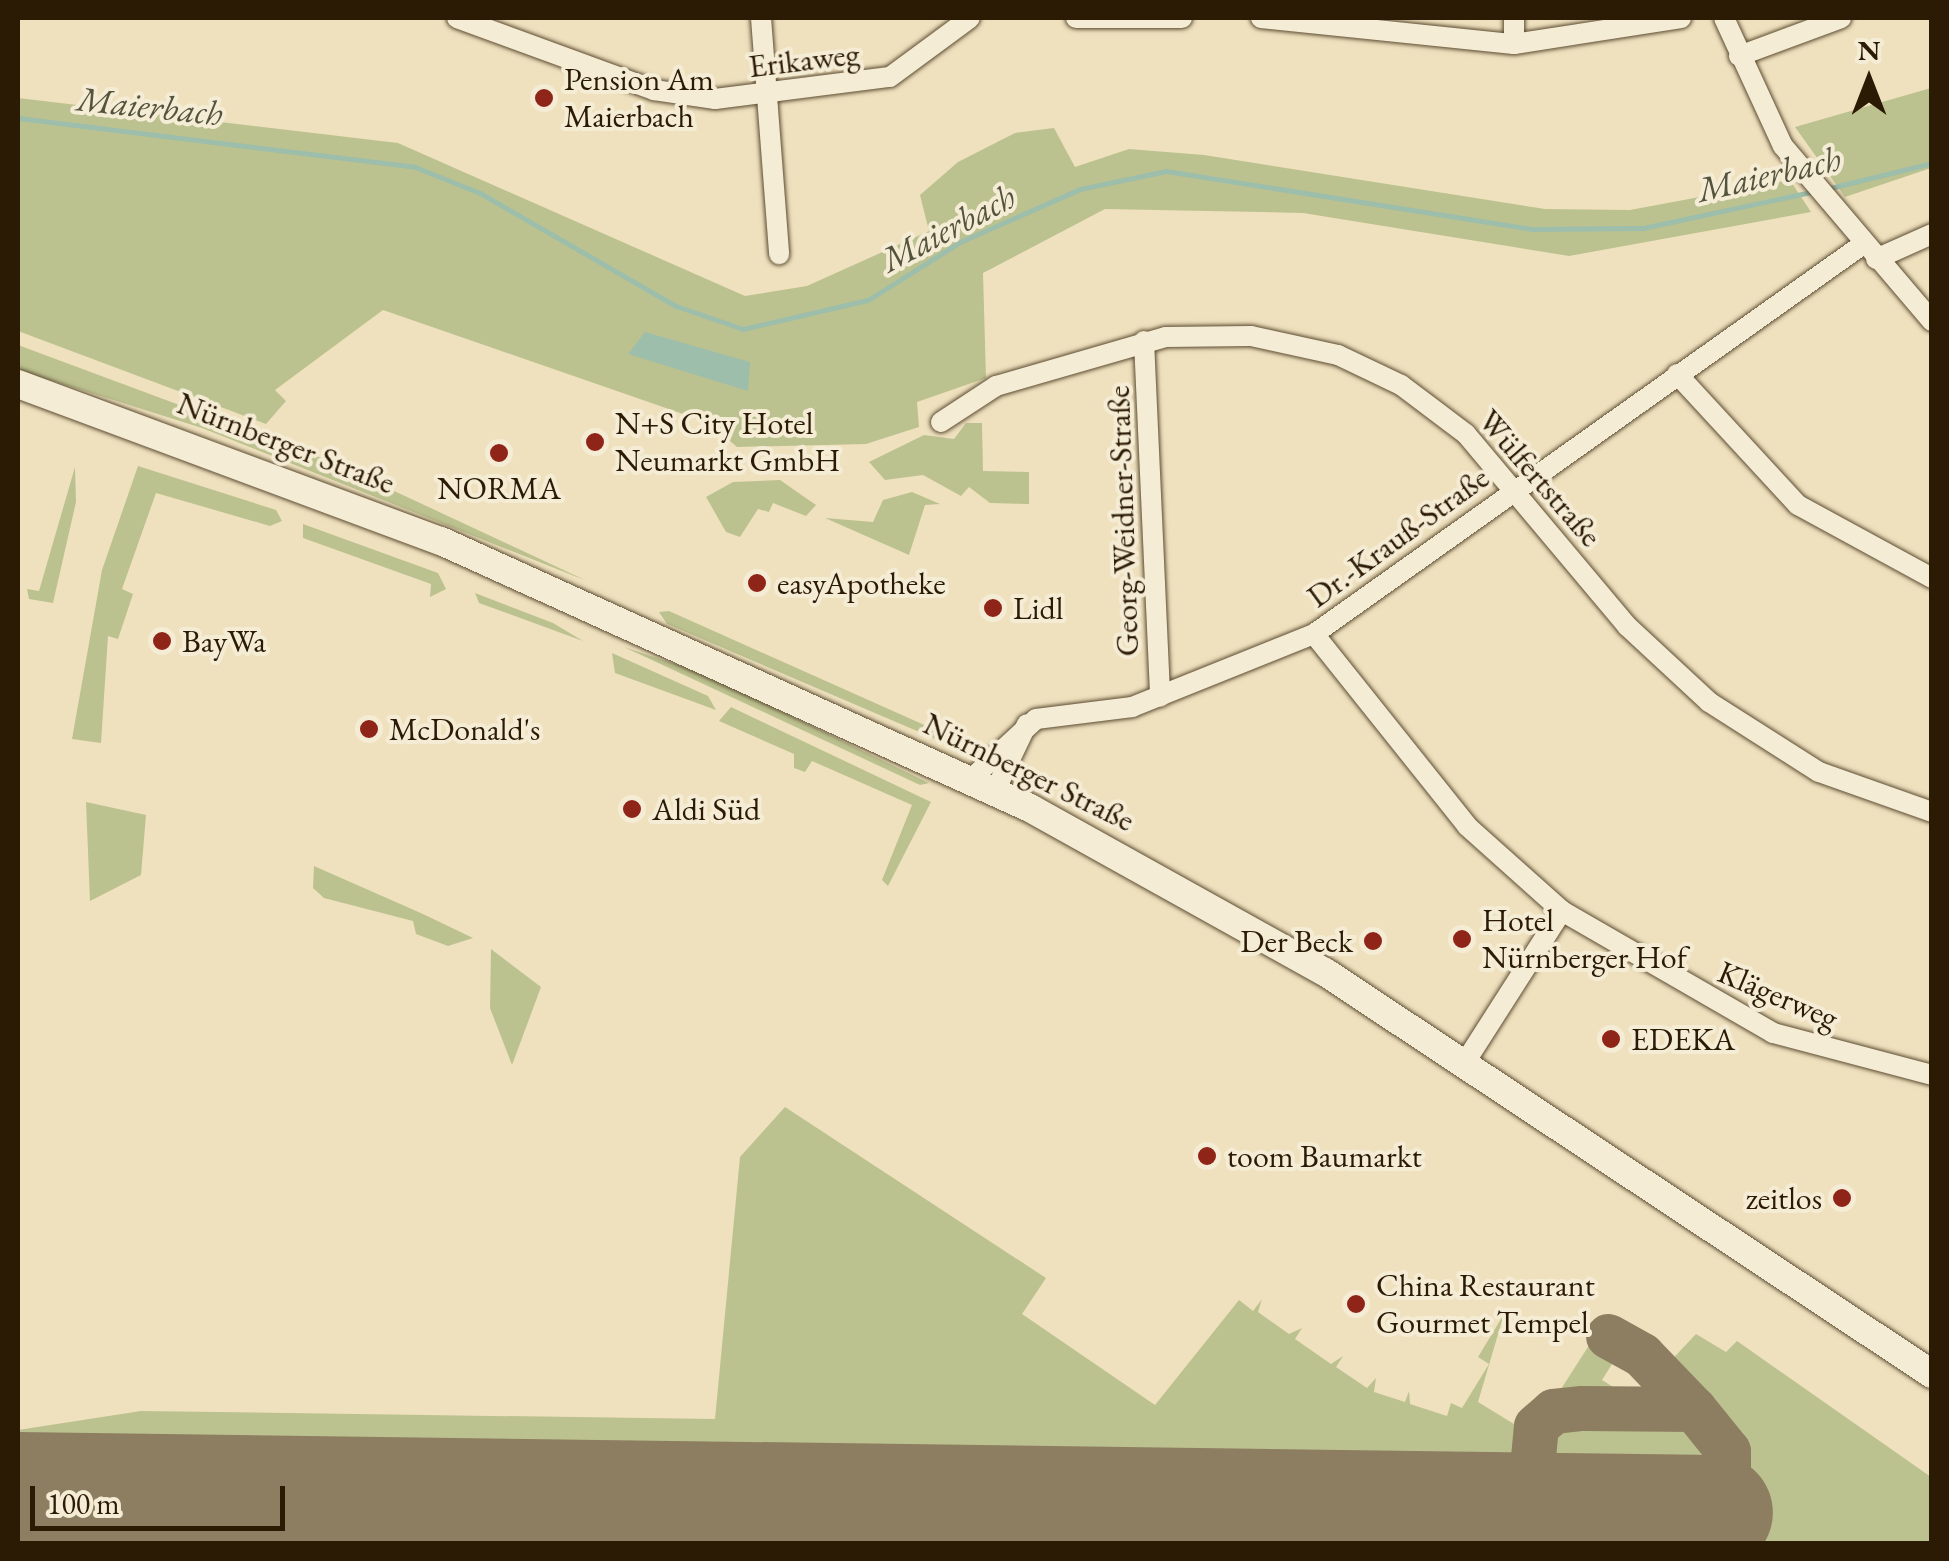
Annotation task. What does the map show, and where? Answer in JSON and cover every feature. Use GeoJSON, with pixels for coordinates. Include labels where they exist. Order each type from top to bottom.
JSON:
{"type":"FeatureCollection","features":[{"type":"Feature","properties":{"kind":"main road","name":"Nürnberger Straße"},"geometry":{"type":"LineString","coordinates":[[18,384],[441,541],[983,785],[1275,941],[1932,1374]]}},
{"type":"Feature","properties":{"kind":"street","name":"Erikaweg"},"geometry":{"type":"LineString","coordinates":[[458,18],[676,96],[767,96],[890,77],[970,18]]}},
{"type":"Feature","properties":{"kind":"street"},"geometry":{"type":"LineString","coordinates":[[761,18],[780,254]]}},
{"type":"Feature","properties":{"kind":"street"},"geometry":{"type":"LineString","coordinates":[[1076,18],[1182,18]]}},
{"type":"Feature","properties":{"kind":"street"},"geometry":{"type":"LineString","coordinates":[[1261,18],[1514,44],[1680,18]]}},
{"type":"Feature","properties":{"kind":"street"},"geometry":{"type":"LineString","coordinates":[[1514,18],[1514,44]]}},
{"type":"Feature","properties":{"kind":"street"},"geometry":{"type":"LineString","coordinates":[[1724,18],[1760,107],[1803,174],[1932,320]]}},
{"type":"Feature","properties":{"kind":"street"},"geometry":{"type":"LineString","coordinates":[[1739,56],[1841,18]]}},
{"type":"Feature","properties":{"kind":"street","name":"Dr.-Krauß-Straße"},"geometry":{"type":"LineString","coordinates":[[983,785],[1027,724],[1160,697],[1314,634],[1677,374],[1869,252],[1932,234]]}},
{"type":"Feature","properties":{"kind":"street","name":"Wülfertstraße"},"geometry":{"type":"LineString","coordinates":[[942,422],[972,396],[1144,342],[1251,336],[1338,355],[1433,407],[1516,488],[1627,626],[1710,702],[1819,772],[1932,812]]}},
{"type":"Feature","properties":{"kind":"street","name":"Georg-Weidner-Straße"},"geometry":{"type":"LineString","coordinates":[[1144,342],[1160,697]]}},
{"type":"Feature","properties":{"kind":"street"},"geometry":{"type":"LineString","coordinates":[[1677,374],[1798,506],[1932,578]]}},
{"type":"Feature","properties":{"kind":"street","name":"Klägerweg"},"geometry":{"type":"LineString","coordinates":[[1314,634],[1466,826],[1562,911],[1773,1032],[1932,1075]]}},
{"type":"Feature","properties":{"kind":"street"},"geometry":{"type":"LineString","coordinates":[[1464,1064],[1562,911]]}},
{"type":"Feature","properties":{"kind":"shaded area"},"geometry":{"type":"Polygon","coordinates":[[[1931,88],[1931,168],[1845,197],[1795,127],[1931,88]]]}},
{"type":"Feature","properties":{"kind":"shaded area"},"geometry":{"type":"Polygon","coordinates":[[[18,98],[398,143],[745,296],[807,286],[929,231],[920,195],[958,162],[1015,133],[1054,128],[1075,167],[1129,149],[1204,155],[1545,209],[1630,210],[1790,180],[1811,212],[1569,256],[1303,213],[1105,209],[983,273],[986,378],[917,402],[919,427],[866,444],[737,447],[709,423],[383,310],[275,390],[286,401],[266,424],[18,331],[18,98]]]}},
{"type":"Feature","properties":{"kind":"shaded area"},"geometry":{"type":"Polygon","coordinates":[[[645,332],[750,362],[748,391],[628,354],[645,332]]]}},
{"type":"Feature","properties":{"kind":"shaded area"},"geometry":{"type":"Polygon","coordinates":[[[18,345],[330,461],[587,581],[202,428],[18,370],[18,345]]]}},
{"type":"Feature","properties":{"kind":"shaded area"},"geometry":{"type":"Polygon","coordinates":[[[966,423],[982,423],[983,471],[1029,472],[1029,504],[990,503],[969,487],[961,496],[923,475],[885,480],[869,462],[924,435],[954,439],[966,423]]]}},
{"type":"Feature","properties":{"kind":"shaded area"},"geometry":{"type":"Polygon","coordinates":[[[138,466],[276,510],[282,521],[270,526],[156,493],[122,589],[133,594],[118,639],[108,636],[101,743],[72,739],[102,570],[138,466]]]}},
{"type":"Feature","properties":{"kind":"shaded area"},"geometry":{"type":"Polygon","coordinates":[[[75,467],[76,502],[53,603],[29,599],[27,589],[39,591],[75,467]]]}},
{"type":"Feature","properties":{"kind":"shaded area"},"geometry":{"type":"Polygon","coordinates":[[[780,480],[816,505],[806,516],[773,503],[769,512],[758,509],[740,537],[726,532],[706,497],[733,482],[780,480]]]}},
{"type":"Feature","properties":{"kind":"shaded area"},"geometry":{"type":"Polygon","coordinates":[[[912,492],[940,504],[925,505],[909,555],[825,518],[873,522],[883,500],[912,492]]]}},
{"type":"Feature","properties":{"kind":"shaded area"},"geometry":{"type":"Polygon","coordinates":[[[303,524],[438,573],[446,589],[430,597],[431,584],[303,538],[303,524]]]}},
{"type":"Feature","properties":{"kind":"shaded area"},"geometry":{"type":"Polygon","coordinates":[[[475,593],[553,623],[583,641],[479,603],[475,593]]]}},
{"type":"Feature","properties":{"kind":"shaded area"},"geometry":{"type":"Polygon","coordinates":[[[669,611],[949,736],[952,746],[667,624],[659,612],[669,611]]]}},
{"type":"Feature","properties":{"kind":"shaded area"},"geometry":{"type":"Polygon","coordinates":[[[624,647],[702,673],[929,783],[920,785],[624,647]]]}},
{"type":"Feature","properties":{"kind":"shaded area"},"geometry":{"type":"Polygon","coordinates":[[[612,653],[708,696],[716,710],[615,673],[612,653]]]}},
{"type":"Feature","properties":{"kind":"shaded area"},"geometry":{"type":"Polygon","coordinates":[[[731,707],[931,802],[888,886],[882,880],[912,805],[812,761],[805,772],[794,768],[794,754],[719,721],[731,707]]]}},
{"type":"Feature","properties":{"kind":"shaded area"},"geometry":{"type":"Polygon","coordinates":[[[86,802],[146,815],[141,875],[90,901],[86,802]]]}},
{"type":"Feature","properties":{"kind":"shaded area"},"geometry":{"type":"Polygon","coordinates":[[[314,866],[473,938],[448,946],[416,934],[413,921],[324,898],[313,888],[314,866]]]}},
{"type":"Feature","properties":{"kind":"shaded area"},"geometry":{"type":"Polygon","coordinates":[[[491,949],[541,987],[512,1065],[490,1008],[491,949]]]}},
{"type":"Feature","properties":{"kind":"shaded area"},"geometry":{"type":"Polygon","coordinates":[[[785,1107],[1046,1278],[1022,1314],[1155,1405],[1239,1300],[1253,1311],[1262,1299],[1258,1312],[1289,1334],[1302,1328],[1295,1339],[1331,1364],[1343,1356],[1336,1367],[1367,1388],[1376,1378],[1374,1392],[1405,1402],[1409,1391],[1410,1404],[1447,1416],[1451,1403],[1462,1408],[1489,1364],[1478,1357],[1504,1314],[1478,1402],[1514,1424],[1518,1483],[1491,1496],[18,1476],[18,1430],[141,1411],[715,1419],[740,1157],[785,1107]]]}},
{"type":"Feature","properties":{"kind":"shaded area"},"geometry":{"type":"Polygon","coordinates":[[[1696,1334],[1726,1352],[1737,1341],[1931,1477],[1931,1543],[18,1543],[18,1505],[1733,1527],[1731,1440],[1663,1369],[1696,1334]]]}},
{"type":"Feature","properties":{"kind":"shaded area"},"geometry":{"type":"Polygon","coordinates":[[[1593,1339],[1619,1353],[1602,1380],[1634,1400],[1651,1375],[1679,1402],[1554,1400],[1593,1339]]]}},
{"type":"Feature","properties":{"kind":"shaded area"},"geometry":{"type":"Polygon","coordinates":[[[1573,1416],[1696,1420],[1722,1452],[1719,1491],[1687,1500],[1543,1491],[1535,1477],[1540,1438],[1573,1416]]]}},
{"type":"Feature","properties":{"kind":"waterway","name":"Maierbach"},"geometry":{"type":"LineString","coordinates":[[18,118],[415,167],[480,193],[676,306],[743,329],[868,300],[960,242],[1080,189],[1166,171],[1531,229],[1643,228],[1815,191]]}},
{"type":"Feature","properties":{"kind":"waterway","name":"Maierbach"},"geometry":{"type":"LineString","coordinates":[[1826,189],[1932,163]]}},
{"type":"Feature","properties":{"kind":"taxiway"},"geometry":{"type":"LineString","coordinates":[[1608,1336],[1642,1355],[1694,1409]]}},
{"type":"Feature","properties":{"kind":"taxiway"},"geometry":{"type":"LineString","coordinates":[[1528,1510],[1536,1426],[1553,1411],[1694,1409],[1728,1451],[1728,1491],[1715,1512]]}},
{"type":"Feature","properties":{"kind":"runway"},"geometry":{"type":"LineString","coordinates":[[18,1489],[1715,1512]]}},
{"type":"Feature","properties":{"kind":"place","name":"Pension Am Maierbach"},"geometry":{"type":"Point","coordinates":[544,98]}},
{"type":"Feature","properties":{"kind":"place","name":"N+S City Hotel Neumarkt GmbH"},"geometry":{"type":"Point","coordinates":[595,442]}},
{"type":"Feature","properties":{"kind":"place","name":"NORMA"},"geometry":{"type":"Point","coordinates":[499,453]}},
{"type":"Feature","properties":{"kind":"place","name":"easyApotheke"},"geometry":{"type":"Point","coordinates":[757,583]}},
{"type":"Feature","properties":{"kind":"place","name":"Lidl"},"geometry":{"type":"Point","coordinates":[993,608]}},
{"type":"Feature","properties":{"kind":"place","name":"BayWa"},"geometry":{"type":"Point","coordinates":[162,641]}},
{"type":"Feature","properties":{"kind":"place","name":"McDonald's"},"geometry":{"type":"Point","coordinates":[369,729]}},
{"type":"Feature","properties":{"kind":"place","name":"Aldi Süd"},"geometry":{"type":"Point","coordinates":[632,809]}},
{"type":"Feature","properties":{"kind":"place","name":"Hotel Nürnberger Hof"},"geometry":{"type":"Point","coordinates":[1462,939]}},
{"type":"Feature","properties":{"kind":"place","name":"Der Beck"},"geometry":{"type":"Point","coordinates":[1373,941]}},
{"type":"Feature","properties":{"kind":"place","name":"EDEKA"},"geometry":{"type":"Point","coordinates":[1611,1039]}},
{"type":"Feature","properties":{"kind":"place","name":"toom Baumarkt"},"geometry":{"type":"Point","coordinates":[1207,1156]}},
{"type":"Feature","properties":{"kind":"place","name":"zeitlos"},"geometry":{"type":"Point","coordinates":[1842,1198]}},
{"type":"Feature","properties":{"kind":"place","name":"China Restaurant Gourmet Tempel"},"geometry":{"type":"Point","coordinates":[1356,1304]}}]}
